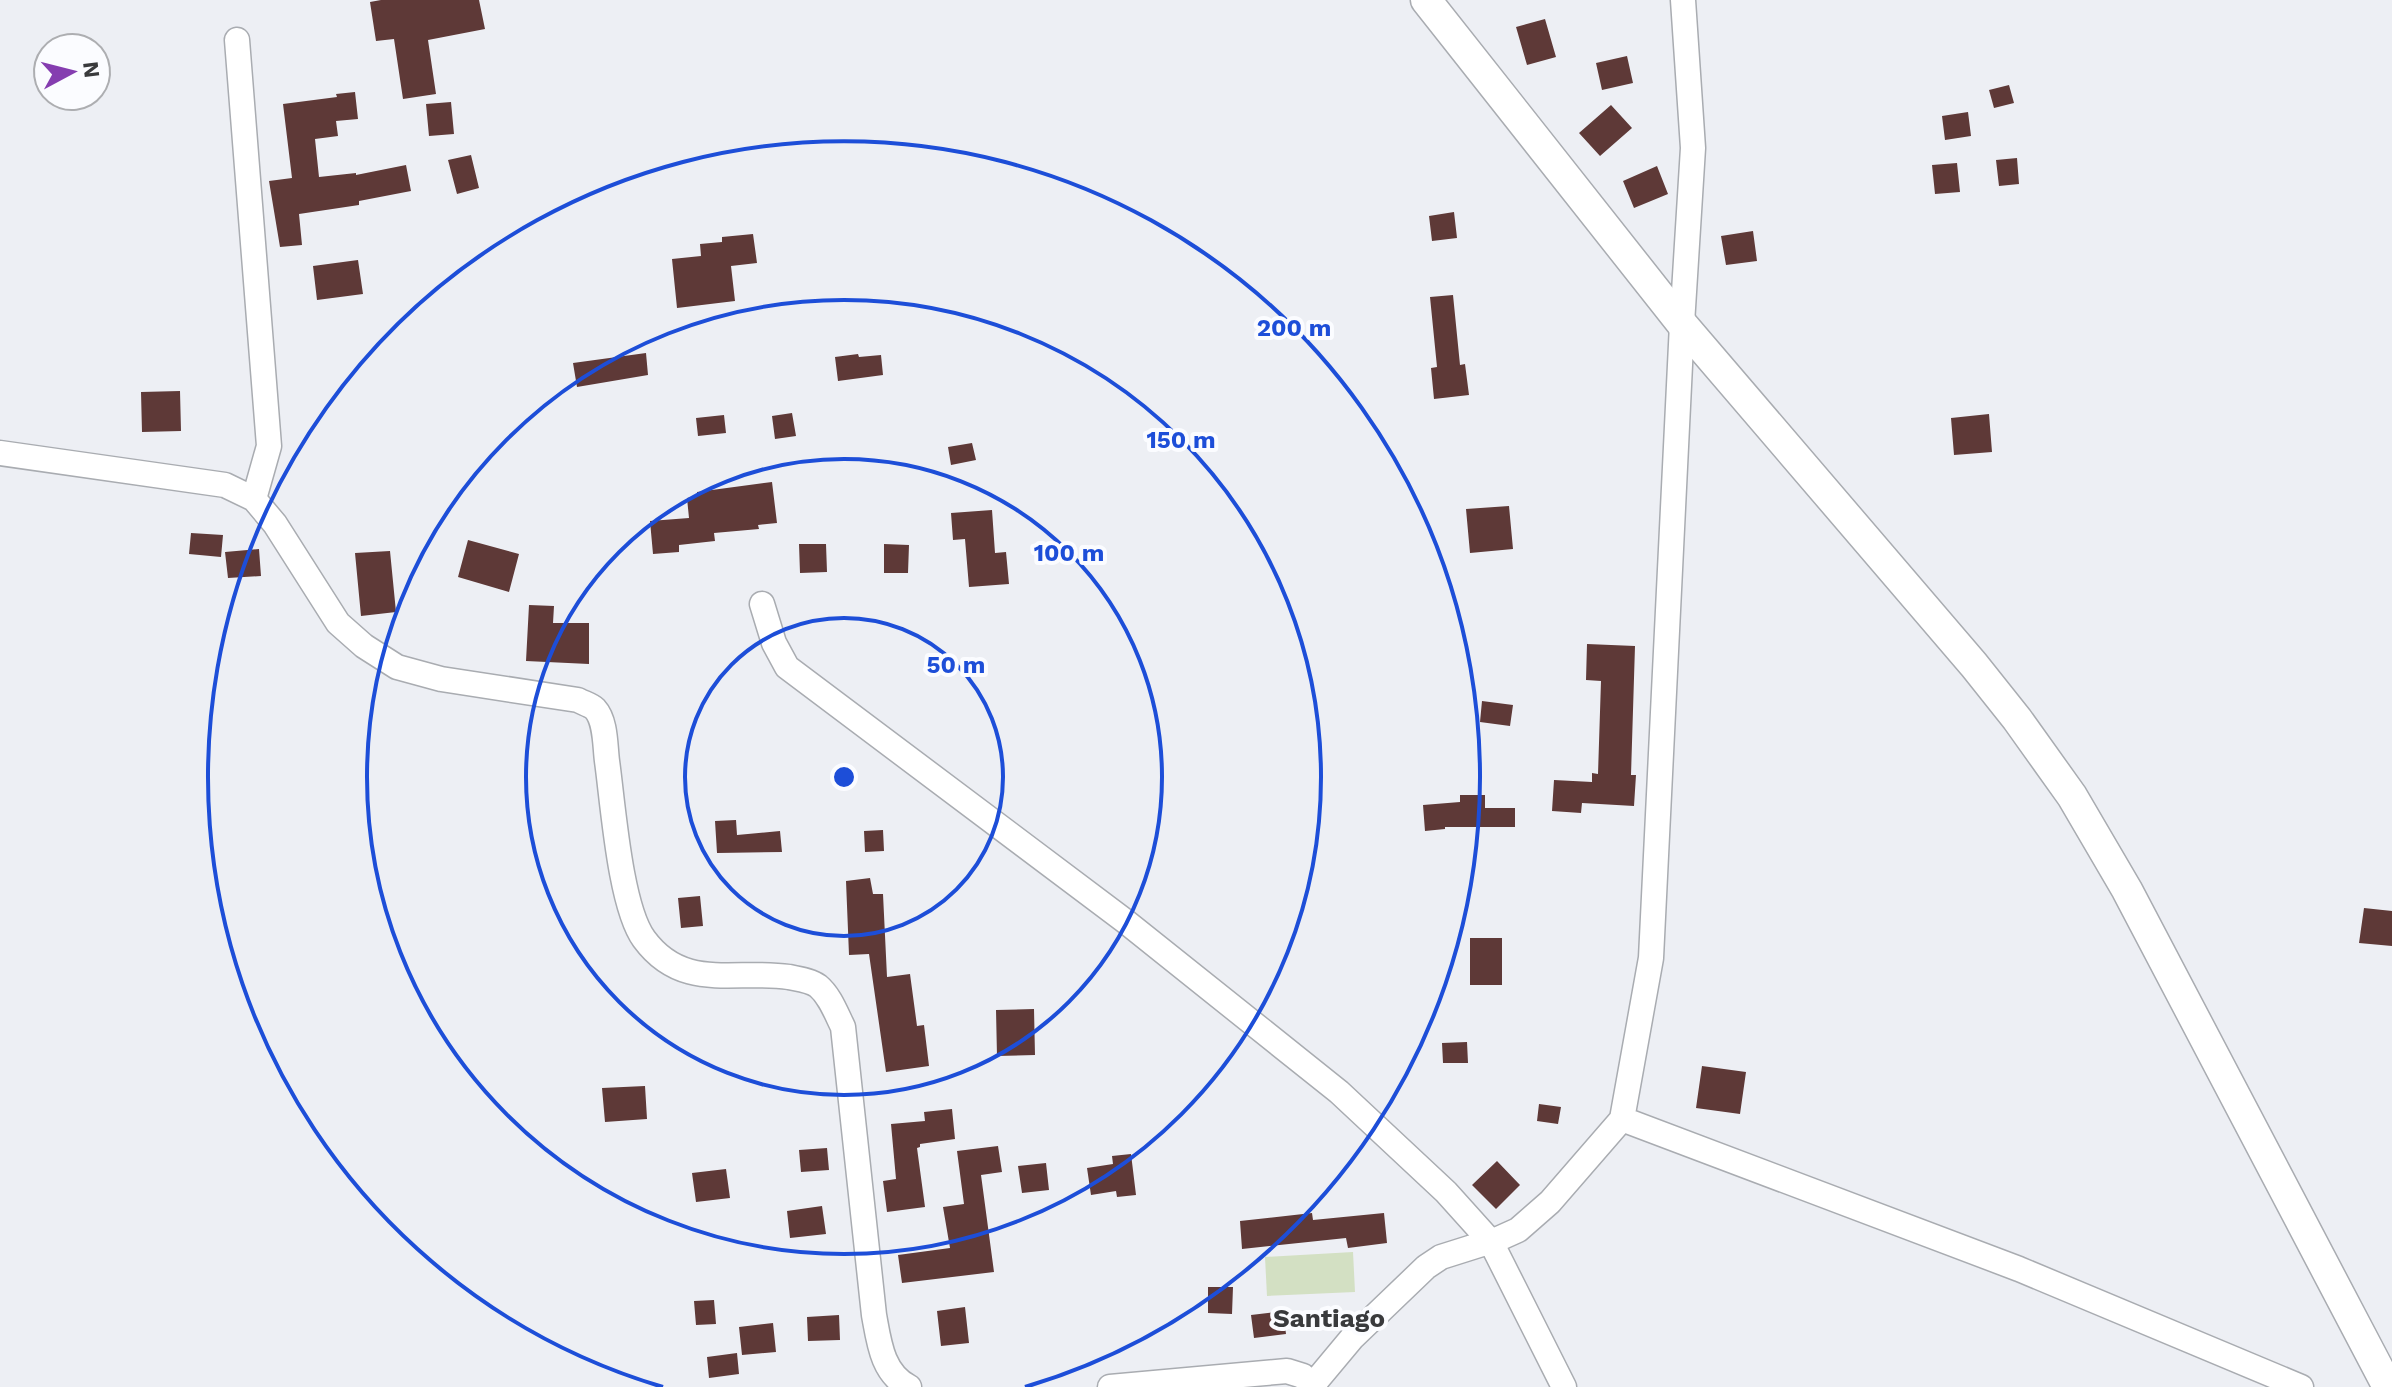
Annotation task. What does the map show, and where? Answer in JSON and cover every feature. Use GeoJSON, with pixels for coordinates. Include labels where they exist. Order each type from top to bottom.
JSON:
{"type":"FeatureCollection","features":[{"type":"Feature","properties":{"kind":"street"},"geometry":{"type":"LineString","coordinates":[[1426,0],[1682,324],[1974,665],[2072,796],[2127,890],[2388,1387]]}},
{"type":"Feature","properties":{"kind":"street"},"geometry":{"type":"LineString","coordinates":[[1110,1387],[1287,1371],[1303,1376],[1312,1386],[1352,1338],[1426,1267],[1441,1257],[1518,1230],[1550,1202],[1622,1119],[1651,958],[1693,148],[1683,0]]}},
{"type":"Feature","properties":{"kind":"street"},"geometry":{"type":"LineString","coordinates":[[237,40],[269,446],[254,499]]}},
{"type":"Feature","properties":{"kind":"street"},"geometry":{"type":"LineString","coordinates":[[0,453],[225,485],[254,499],[275,524],[338,623],[364,646],[397,667],[441,679],[578,700],[595,709],[603,727],[618,844],[633,919],[642,936],[665,961],[700,976],[742,975],[815,983],[843,1027],[880,1349],[889,1369],[909,1387]]}},
{"type":"Feature","properties":{"kind":"street"},"geometry":{"type":"LineString","coordinates":[[762,604],[774,643],[787,667],[1125,921],[1339,1092],[1446,1192],[1491,1242],[1564,1387]]}},
{"type":"Feature","properties":{"kind":"street"},"geometry":{"type":"LineString","coordinates":[[1622,1119],[2019,1269],[2301,1387]]}},
{"type":"Feature","properties":{"kind":"green space"},"geometry":{"type":"Polygon","coordinates":[[[1353,1252],[1355,1292],[1267,1296],[1265,1257],[1353,1252]]]}},
{"type":"Feature","properties":{"kind":"building"},"geometry":{"type":"Polygon","coordinates":[[[479,0],[485,29],[428,40],[436,94],[403,99],[394,39],[376,41],[370,2],[479,0]]]}},
{"type":"Feature","properties":{"kind":"building"},"geometry":{"type":"Polygon","coordinates":[[[1545,19],[1556,57],[1527,65],[1516,27],[1545,19]]]}},
{"type":"Feature","properties":{"kind":"building"},"geometry":{"type":"Polygon","coordinates":[[[1627,56],[1633,83],[1602,90],[1596,63],[1627,56]]]}},
{"type":"Feature","properties":{"kind":"building"},"geometry":{"type":"Polygon","coordinates":[[[2009,85],[2014,103],[1994,108],[1989,90],[2009,85]]]}},
{"type":"Feature","properties":{"kind":"building"},"geometry":{"type":"Polygon","coordinates":[[[355,92],[358,119],[336,121],[338,136],[315,139],[319,177],[356,175],[406,165],[411,191],[359,201],[359,205],[299,214],[302,245],[280,247],[269,181],[292,178],[283,104],[355,92]]]}},
{"type":"Feature","properties":{"kind":"building"},"geometry":{"type":"Polygon","coordinates":[[[451,102],[454,134],[429,136],[426,104],[451,102]]]}},
{"type":"Feature","properties":{"kind":"building"},"geometry":{"type":"Polygon","coordinates":[[[1611,105],[1632,128],[1600,156],[1579,133],[1611,105]]]}},
{"type":"Feature","properties":{"kind":"building"},"geometry":{"type":"Polygon","coordinates":[[[1968,112],[1971,136],[1945,140],[1942,116],[1968,112]]]}},
{"type":"Feature","properties":{"kind":"building"},"geometry":{"type":"Polygon","coordinates":[[[471,155],[479,188],[457,194],[448,160],[471,155]]]}},
{"type":"Feature","properties":{"kind":"building"},"geometry":{"type":"Polygon","coordinates":[[[2017,158],[2019,184],[1999,186],[1996,160],[2017,158]]]}},
{"type":"Feature","properties":{"kind":"building"},"geometry":{"type":"Polygon","coordinates":[[[1957,163],[1960,192],[1935,194],[1932,165],[1957,163]]]}},
{"type":"Feature","properties":{"kind":"building"},"geometry":{"type":"Polygon","coordinates":[[[1657,166],[1668,194],[1634,208],[1623,181],[1657,166]]]}},
{"type":"Feature","properties":{"kind":"building"},"geometry":{"type":"Polygon","coordinates":[[[1454,212],[1457,238],[1432,241],[1429,216],[1454,212]]]}},
{"type":"Feature","properties":{"kind":"building"},"geometry":{"type":"Polygon","coordinates":[[[1753,231],[1757,261],[1726,265],[1721,236],[1753,231]]]}},
{"type":"Feature","properties":{"kind":"building"},"geometry":{"type":"Polygon","coordinates":[[[753,234],[757,263],[731,266],[735,301],[677,308],[672,259],[701,256],[700,244],[722,242],[722,237],[753,234]]]}},
{"type":"Feature","properties":{"kind":"building"},"geometry":{"type":"Polygon","coordinates":[[[358,260],[363,294],[317,300],[313,266],[358,260]]]}},
{"type":"Feature","properties":{"kind":"building"},"geometry":{"type":"Polygon","coordinates":[[[1453,295],[1460,365],[1465,364],[1469,395],[1434,399],[1431,368],[1437,367],[1430,297],[1453,295]]]}},
{"type":"Feature","properties":{"kind":"building"},"geometry":{"type":"Polygon","coordinates":[[[646,353],[648,375],[577,387],[573,363],[646,353]]]}},
{"type":"Feature","properties":{"kind":"building"},"geometry":{"type":"Polygon","coordinates":[[[858,354],[859,357],[881,355],[883,375],[838,381],[835,357],[858,354]]]}},
{"type":"Feature","properties":{"kind":"building"},"geometry":{"type":"Polygon","coordinates":[[[180,391],[181,431],[142,432],[141,392],[180,391]]]}},
{"type":"Feature","properties":{"kind":"building"},"geometry":{"type":"Polygon","coordinates":[[[792,413],[796,436],[775,439],[772,416],[792,413]]]}},
{"type":"Feature","properties":{"kind":"building"},"geometry":{"type":"Polygon","coordinates":[[[1989,414],[1992,452],[1954,455],[1951,418],[1989,414]]]}},
{"type":"Feature","properties":{"kind":"building"},"geometry":{"type":"Polygon","coordinates":[[[724,415],[726,433],[698,436],[696,418],[724,415]]]}},
{"type":"Feature","properties":{"kind":"building"},"geometry":{"type":"Polygon","coordinates":[[[972,443],[976,460],[951,465],[948,447],[972,443]]]}},
{"type":"Feature","properties":{"kind":"building"},"geometry":{"type":"Polygon","coordinates":[[[772,482],[777,523],[758,525],[759,529],[714,533],[715,541],[679,545],[679,552],[653,554],[650,521],[689,518],[687,498],[697,496],[697,492],[772,482]]]}},
{"type":"Feature","properties":{"kind":"building"},"geometry":{"type":"Polygon","coordinates":[[[1509,506],[1513,549],[1470,553],[1466,509],[1509,506]]]}},
{"type":"Feature","properties":{"kind":"building"},"geometry":{"type":"Polygon","coordinates":[[[992,510],[995,553],[1006,552],[1009,584],[969,587],[965,539],[953,540],[951,513],[992,510]]]}},
{"type":"Feature","properties":{"kind":"building"},"geometry":{"type":"Polygon","coordinates":[[[191,533],[223,535],[221,557],[189,554],[191,533]]]}},
{"type":"Feature","properties":{"kind":"building"},"geometry":{"type":"Polygon","coordinates":[[[468,540],[519,554],[509,592],[458,577],[468,540]]]}},
{"type":"Feature","properties":{"kind":"building"},"geometry":{"type":"Polygon","coordinates":[[[799,544],[826,544],[827,572],[800,573],[799,544]]]}},
{"type":"Feature","properties":{"kind":"building"},"geometry":{"type":"Polygon","coordinates":[[[884,544],[909,545],[908,573],[884,573],[884,544]]]}},
{"type":"Feature","properties":{"kind":"building"},"geometry":{"type":"Polygon","coordinates":[[[259,549],[261,576],[228,578],[225,552],[259,549]]]}},
{"type":"Feature","properties":{"kind":"building"},"geometry":{"type":"Polygon","coordinates":[[[390,551],[396,612],[361,616],[355,553],[390,551]]]}},
{"type":"Feature","properties":{"kind":"building"},"geometry":{"type":"Polygon","coordinates":[[[529,605],[554,606],[553,623],[589,623],[589,664],[526,661],[529,605]]]}},
{"type":"Feature","properties":{"kind":"building"},"geometry":{"type":"Polygon","coordinates":[[[1587,644],[1635,646],[1631,775],[1636,775],[1634,806],[1582,803],[1581,813],[1552,811],[1554,780],[1592,782],[1592,773],[1598,774],[1601,681],[1586,680],[1587,644]]]}},
{"type":"Feature","properties":{"kind":"building"},"geometry":{"type":"Polygon","coordinates":[[[1482,701],[1513,705],[1510,726],[1480,722],[1482,701]]]}},
{"type":"Feature","properties":{"kind":"building"},"geometry":{"type":"Polygon","coordinates":[[[1460,795],[1485,795],[1485,808],[1515,808],[1515,827],[1445,827],[1425,831],[1423,805],[1460,802],[1460,795]]]}},
{"type":"Feature","properties":{"kind":"building"},"geometry":{"type":"Polygon","coordinates":[[[736,820],[737,835],[780,831],[782,852],[717,853],[715,821],[736,820]]]}},
{"type":"Feature","properties":{"kind":"building"},"geometry":{"type":"Polygon","coordinates":[[[883,830],[884,851],[865,852],[864,831],[883,830]]]}},
{"type":"Feature","properties":{"kind":"building"},"geometry":{"type":"Polygon","coordinates":[[[870,878],[873,894],[883,894],[887,977],[910,974],[917,1026],[924,1025],[929,1066],[886,1072],[869,954],[849,955],[846,881],[870,878]]]}},
{"type":"Feature","properties":{"kind":"building"},"geometry":{"type":"Polygon","coordinates":[[[700,896],[703,926],[681,928],[678,898],[700,896]]]}},
{"type":"Feature","properties":{"kind":"building"},"geometry":{"type":"Polygon","coordinates":[[[2364,908],[2392,911],[2392,946],[2359,943],[2364,908]]]}},
{"type":"Feature","properties":{"kind":"building"},"geometry":{"type":"Polygon","coordinates":[[[1470,938],[1502,938],[1502,985],[1470,985],[1470,938]]]}},
{"type":"Feature","properties":{"kind":"building"},"geometry":{"type":"Polygon","coordinates":[[[1034,1009],[1035,1055],[997,1056],[996,1010],[1034,1009]]]}},
{"type":"Feature","properties":{"kind":"building"},"geometry":{"type":"Polygon","coordinates":[[[1467,1042],[1468,1063],[1443,1063],[1442,1043],[1467,1042]]]}},
{"type":"Feature","properties":{"kind":"building"},"geometry":{"type":"Polygon","coordinates":[[[1702,1066],[1746,1072],[1740,1114],[1696,1108],[1702,1066]]]}},
{"type":"Feature","properties":{"kind":"building"},"geometry":{"type":"Polygon","coordinates":[[[645,1086],[647,1119],[605,1122],[602,1088],[645,1086]]]}},
{"type":"Feature","properties":{"kind":"building"},"geometry":{"type":"Polygon","coordinates":[[[1539,1104],[1561,1107],[1558,1124],[1537,1121],[1539,1104]]]}},
{"type":"Feature","properties":{"kind":"building"},"geometry":{"type":"Polygon","coordinates":[[[952,1109],[955,1139],[920,1144],[917,1148],[925,1207],[887,1212],[883,1181],[896,1179],[891,1124],[925,1121],[924,1112],[952,1109]]]}},
{"type":"Feature","properties":{"kind":"building"},"geometry":{"type":"Polygon","coordinates":[[[998,1146],[1002,1172],[981,1175],[994,1272],[902,1283],[898,1255],[950,1248],[943,1207],[964,1204],[957,1151],[998,1146]]]}},
{"type":"Feature","properties":{"kind":"building"},"geometry":{"type":"Polygon","coordinates":[[[827,1148],[829,1170],[801,1172],[799,1150],[827,1148]]]}},
{"type":"Feature","properties":{"kind":"building"},"geometry":{"type":"Polygon","coordinates":[[[1131,1154],[1136,1195],[1117,1197],[1116,1191],[1091,1195],[1087,1168],[1113,1164],[1112,1156],[1131,1154]]]}},
{"type":"Feature","properties":{"kind":"building"},"geometry":{"type":"Polygon","coordinates":[[[1497,1161],[1520,1185],[1496,1209],[1472,1185],[1497,1161]]]}},
{"type":"Feature","properties":{"kind":"building"},"geometry":{"type":"Polygon","coordinates":[[[1046,1163],[1049,1190],[1022,1193],[1018,1166],[1046,1163]]]}},
{"type":"Feature","properties":{"kind":"building"},"geometry":{"type":"Polygon","coordinates":[[[726,1169],[730,1198],[696,1202],[692,1173],[726,1169]]]}},
{"type":"Feature","properties":{"kind":"building"},"geometry":{"type":"Polygon","coordinates":[[[822,1206],[826,1234],[790,1238],[787,1211],[822,1206]]]}},
{"type":"Feature","properties":{"kind":"building"},"geometry":{"type":"Polygon","coordinates":[[[1312,1213],[1313,1220],[1384,1213],[1387,1243],[1348,1248],[1346,1238],[1242,1249],[1240,1221],[1312,1213]]]}},
{"type":"Feature","properties":{"kind":"building"},"geometry":{"type":"Polygon","coordinates":[[[1208,1287],[1233,1287],[1232,1314],[1208,1313],[1208,1287]]]}},
{"type":"Feature","properties":{"kind":"building"},"geometry":{"type":"Polygon","coordinates":[[[714,1300],[716,1324],[696,1325],[694,1301],[714,1300]]]}},
{"type":"Feature","properties":{"kind":"building"},"geometry":{"type":"Polygon","coordinates":[[[965,1307],[969,1343],[941,1346],[937,1311],[965,1307]]]}},
{"type":"Feature","properties":{"kind":"building"},"geometry":{"type":"Polygon","coordinates":[[[1283,1311],[1286,1334],[1254,1338],[1251,1315],[1283,1311]]]}},
{"type":"Feature","properties":{"kind":"building"},"geometry":{"type":"Polygon","coordinates":[[[839,1315],[840,1340],[808,1341],[807,1317],[839,1315]]]}},
{"type":"Feature","properties":{"kind":"building"},"geometry":{"type":"Polygon","coordinates":[[[773,1323],[776,1352],[742,1355],[739,1327],[773,1323]]]}},
{"type":"Feature","properties":{"kind":"building"},"geometry":{"type":"Polygon","coordinates":[[[737,1353],[739,1374],[709,1378],[707,1357],[737,1353]]]}},
{"type":"Feature","properties":{"kind":"district","name":"Santiago"},"geometry":{"type":"Point","coordinates":[1329,1318]}}]}
